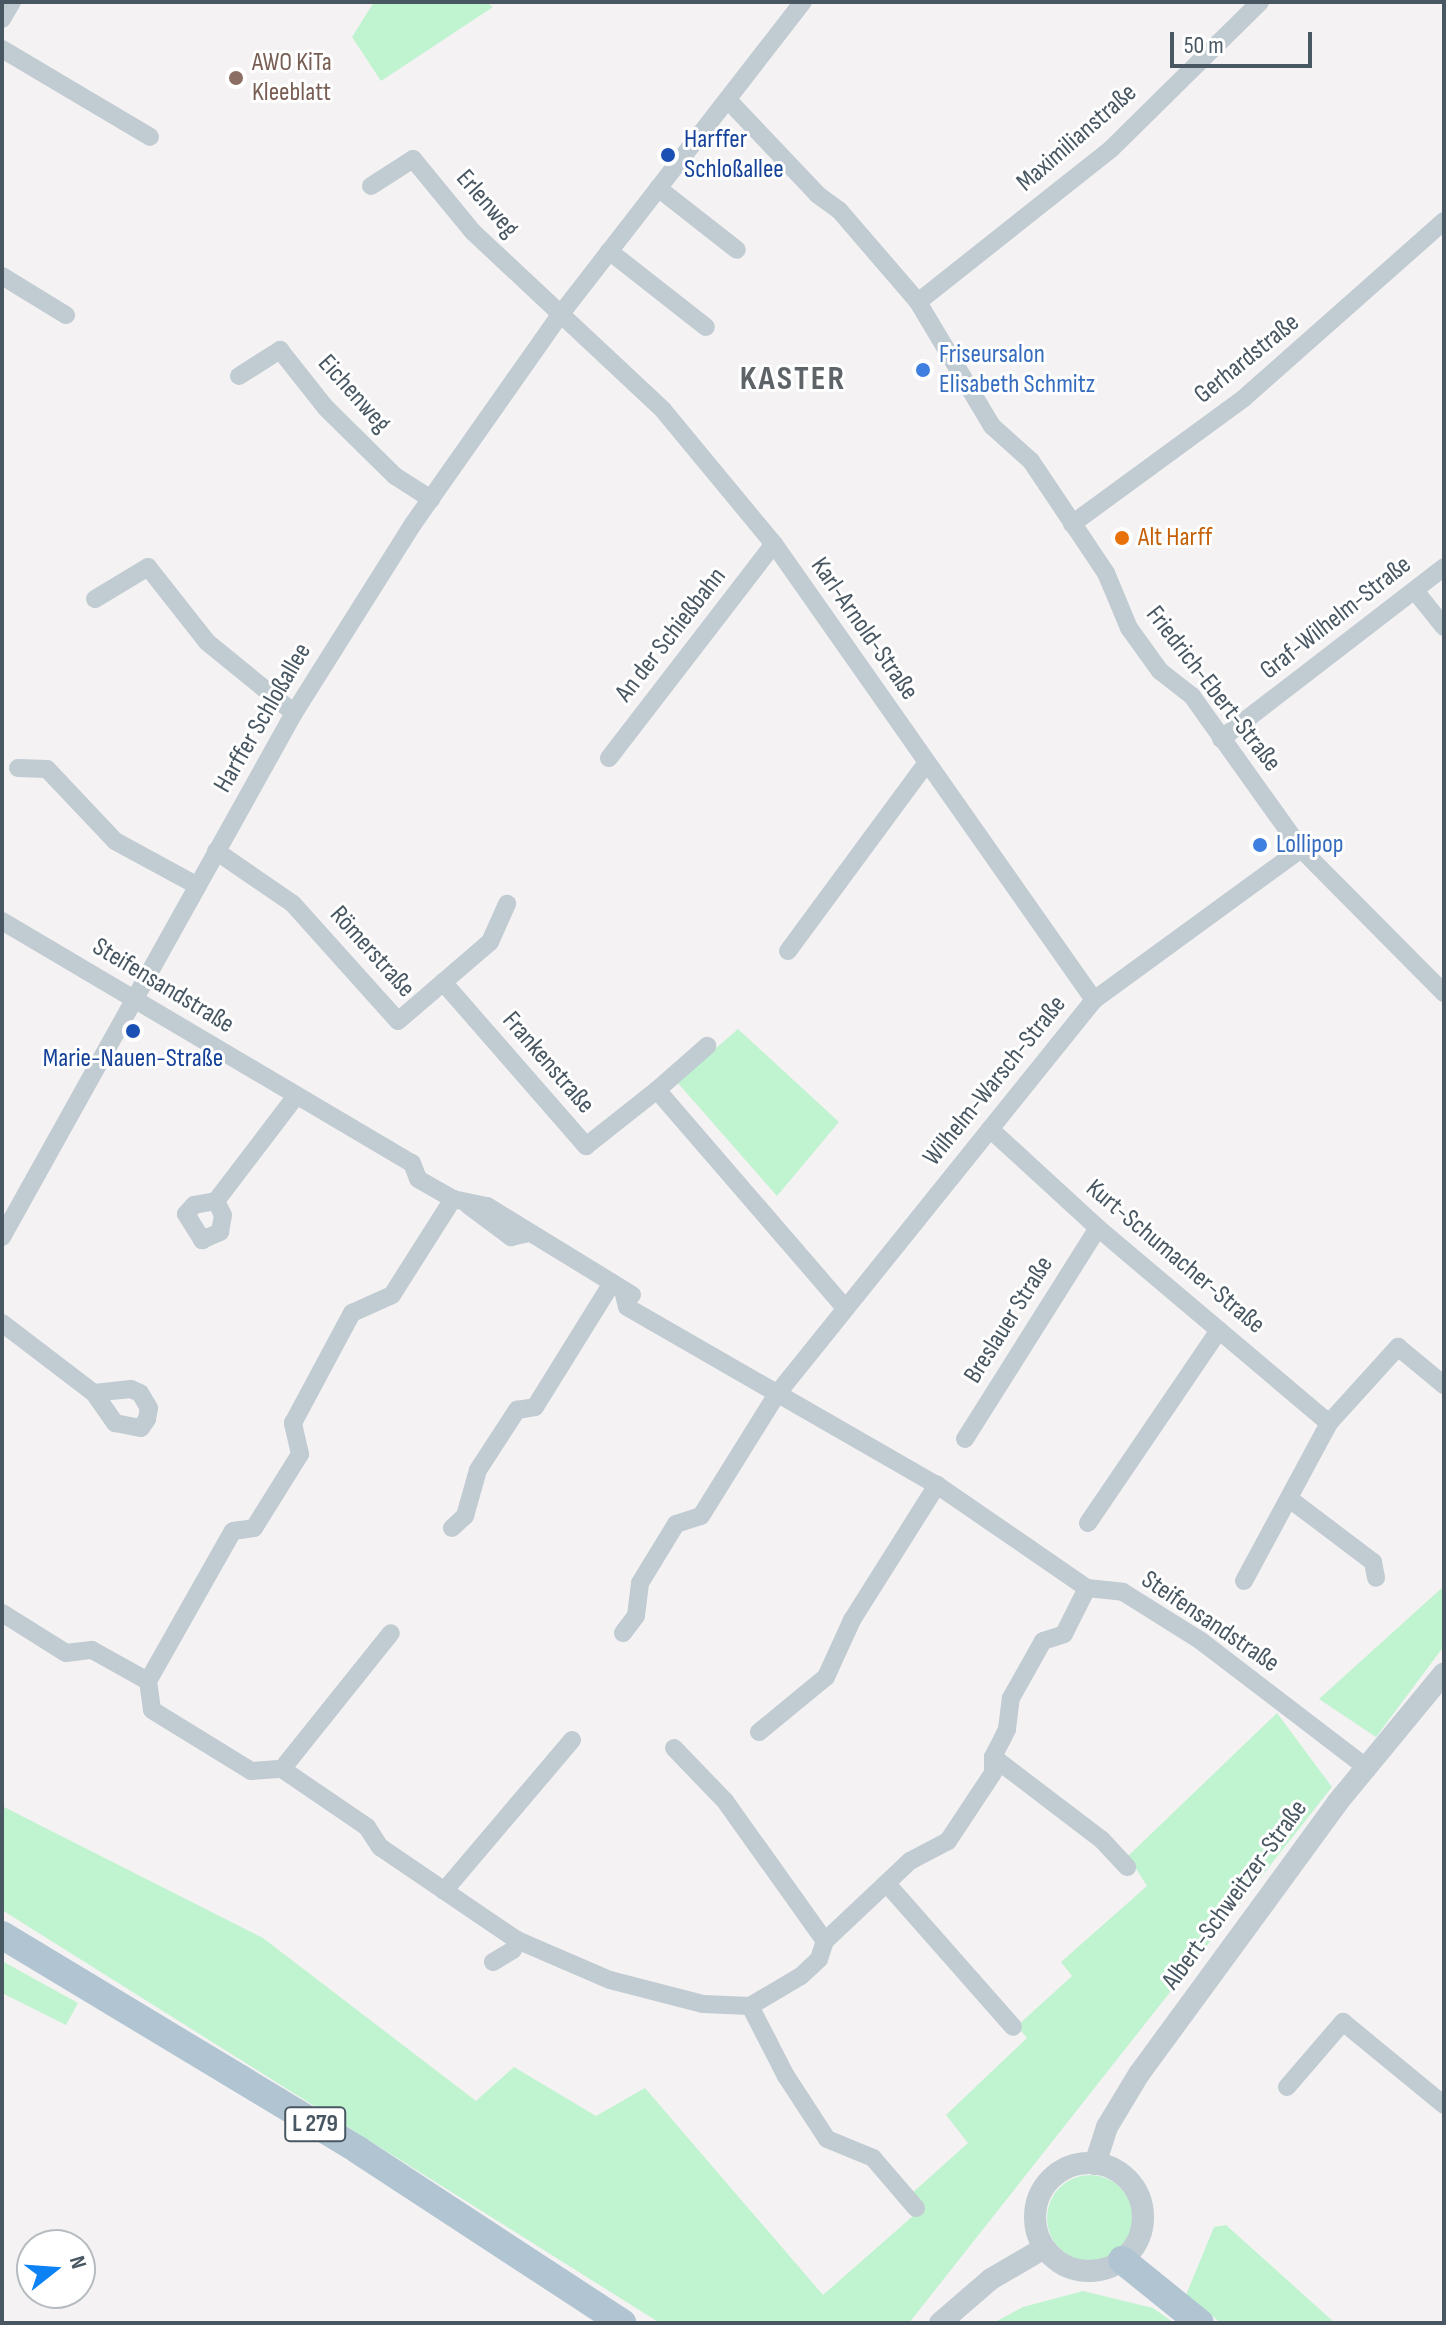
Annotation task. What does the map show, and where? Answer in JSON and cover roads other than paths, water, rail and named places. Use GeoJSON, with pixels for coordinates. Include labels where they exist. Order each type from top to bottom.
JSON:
{"type":"FeatureCollection","features":[{"type":"Feature","properties":{"kind":"main road","name":"L 279"},"geometry":{"type":"LineString","coordinates":[[2,1935],[358,2150],[622,2323]]}},
{"type":"Feature","properties":{"kind":"main road"},"geometry":{"type":"LineString","coordinates":[[1122,2260],[1200,2323]]}},
{"type":"Feature","properties":{"kind":"street"},"geometry":{"type":"LineString","coordinates":[[2,19],[12,2]]}},
{"type":"Feature","properties":{"kind":"street","name":"Maximilianstraße"},"geometry":{"type":"LineString","coordinates":[[918,302],[1111,149],[1260,2]]}},
{"type":"Feature","properties":{"kind":"street","name":"Harffer Schloßallee"},"geometry":{"type":"LineString","coordinates":[[2,1237],[294,713],[431,499],[560,315],[728,100],[797,4]]}},
{"type":"Feature","properties":{"kind":"street"},"geometry":{"type":"LineString","coordinates":[[2,49],[150,137]]}},
{"type":"Feature","properties":{"kind":"street","name":"Friedrich-Ebert-Straße"},"geometry":{"type":"LineString","coordinates":[[728,100],[818,195],[839,210],[918,302],[992,426],[1031,461],[1106,573],[1129,628],[1160,671],[1192,696],[1301,849],[1444,993]]}},
{"type":"Feature","properties":{"kind":"street","name":"Erlenweg"},"geometry":{"type":"LineString","coordinates":[[371,186],[413,159],[473,232],[560,315]]}},
{"type":"Feature","properties":{"kind":"street"},"geometry":{"type":"LineString","coordinates":[[658,188],[737,250]]}},
{"type":"Feature","properties":{"kind":"street","name":"Gerhardstraße"},"geometry":{"type":"LineString","coordinates":[[1072,524],[1244,398],[1444,221]]}},
{"type":"Feature","properties":{"kind":"street"},"geometry":{"type":"LineString","coordinates":[[609,251],[706,327]]}},
{"type":"Feature","properties":{"kind":"street"},"geometry":{"type":"LineString","coordinates":[[2,276],[66,315]]}},
{"type":"Feature","properties":{"kind":"street","name":"Karl-Arnold-Straße"},"geometry":{"type":"LineString","coordinates":[[560,315],[663,410],[774,544],[1094,1000]]}},
{"type":"Feature","properties":{"kind":"street","name":"Eichenweg"},"geometry":{"type":"LineString","coordinates":[[239,376],[280,350],[326,408],[385,467],[431,499]]}},
{"type":"Feature","properties":{"kind":"street","name":"An der Schießbahn"},"geometry":{"type":"LineString","coordinates":[[609,758],[774,544]]}},
{"type":"Feature","properties":{"kind":"street"},"geometry":{"type":"LineString","coordinates":[[95,599],[148,567],[207,642],[294,713]]}},
{"type":"Feature","properties":{"kind":"street","name":"Graf-Wilhelm-Straße"},"geometry":{"type":"LineString","coordinates":[[1221,739],[1416,592],[1444,567]]}},
{"type":"Feature","properties":{"kind":"street"},"geometry":{"type":"LineString","coordinates":[[1416,592],[1444,627]]}},
{"type":"Feature","properties":{"kind":"street"},"geometry":{"type":"LineString","coordinates":[[788,951],[926,764]]}},
{"type":"Feature","properties":{"kind":"street"},"geometry":{"type":"LineString","coordinates":[[18,768],[47,769],[115,841],[198,886]]}},
{"type":"Feature","properties":{"kind":"street","name":"Wilhelm-Warsch-Straße"},"geometry":{"type":"LineString","coordinates":[[777,1394],[1094,1000],[1301,849]]}},
{"type":"Feature","properties":{"kind":"street","name":"Römerstraße"},"geometry":{"type":"LineString","coordinates":[[216,851],[293,904],[398,1021],[490,942],[507,904]]}},
{"type":"Feature","properties":{"kind":"street","name":"Steifensandstraße"},"geometry":{"type":"LineString","coordinates":[[2,921],[412,1163],[418,1179],[460,1202],[511,1237],[528,1233],[617,1287],[627,1307],[937,1485],[1087,1588],[1123,1592],[1201,1641],[1366,1767]]}},
{"type":"Feature","properties":{"kind":"street","name":"Frankenstraße"},"geometry":{"type":"LineString","coordinates":[[443,982],[586,1146],[707,1046]]}},
{"type":"Feature","properties":{"kind":"street"},"geometry":{"type":"LineString","coordinates":[[657,1090],[845,1308]]}},
{"type":"Feature","properties":{"kind":"street"},"geometry":{"type":"LineString","coordinates":[[216,1201],[296,1096]]}},
{"type":"Feature","properties":{"kind":"street","name":"Kurt-Schumacher-Straße"},"geometry":{"type":"LineString","coordinates":[[990,1129],[1098,1228],[1329,1423]]}},
{"type":"Feature","properties":{"kind":"street"},"geometry":{"type":"LineString","coordinates":[[460,1202],[392,1295],[352,1313],[293,1423],[300,1454],[254,1528],[233,1531],[148,1681],[152,1710],[251,1771],[282,1769],[367,1827],[380,1847],[517,1940],[610,1980],[703,2004],[750,2006],[801,1976],[819,1959],[825,1941],[910,1861],[948,1841],[993,1773],[993,1757],[1007,1729],[1011,1698],[1043,1641],[1064,1634],[1087,1588]]}},
{"type":"Feature","properties":{"kind":"street","name":"Breslauer Straße"},"geometry":{"type":"LineString","coordinates":[[965,1439],[1098,1228]]}},
{"type":"Feature","properties":{"kind":"street"},"geometry":{"type":"LineString","coordinates":[[452,1528],[465,1516],[478,1470],[517,1410],[535,1407],[617,1287]]}},
{"type":"Feature","properties":{"kind":"street"},"geometry":{"type":"LineString","coordinates":[[2,1323],[94,1393]]}},
{"type":"Feature","properties":{"kind":"street"},"geometry":{"type":"LineString","coordinates":[[1088,1523],[1219,1330]]}},
{"type":"Feature","properties":{"kind":"street"},"geometry":{"type":"LineString","coordinates":[[1244,1581],[1291,1500],[1329,1423],[1398,1347],[1444,1385]]}},
{"type":"Feature","properties":{"kind":"street"},"geometry":{"type":"LineString","coordinates":[[623,1633],[636,1616],[640,1583],[676,1524],[701,1516],[777,1394]]}},
{"type":"Feature","properties":{"kind":"street"},"geometry":{"type":"LineString","coordinates":[[759,1732],[826,1677],[852,1620],[937,1485]]}},
{"type":"Feature","properties":{"kind":"street"},"geometry":{"type":"LineString","coordinates":[[1291,1500],[1373,1562],[1376,1578]]}},
{"type":"Feature","properties":{"kind":"street"},"geometry":{"type":"LineString","coordinates":[[2,1613],[66,1653],[92,1650],[148,1681]]}},
{"type":"Feature","properties":{"kind":"street"},"geometry":{"type":"LineString","coordinates":[[282,1769],[391,1633]]}},
{"type":"Feature","properties":{"kind":"street","name":"Albert-Schweitzer-Straße"},"geometry":{"type":"LineString","coordinates":[[1095,2164],[1107,2127],[1139,2074],[1366,1767],[1444,1673]]}},
{"type":"Feature","properties":{"kind":"street"},"geometry":{"type":"LineString","coordinates":[[444,1891],[572,1740]]}},
{"type":"Feature","properties":{"kind":"street"},"geometry":{"type":"LineString","coordinates":[[674,1748],[709,1776],[825,1941]]}},
{"type":"Feature","properties":{"kind":"street"},"geometry":{"type":"LineString","coordinates":[[993,1757],[1102,1840],[1127,1867]]}},
{"type":"Feature","properties":{"kind":"street"},"geometry":{"type":"LineString","coordinates":[[888,1885],[1013,2027]]}},
{"type":"Feature","properties":{"kind":"street"},"geometry":{"type":"LineString","coordinates":[[493,1962],[513,1950],[517,1940]]}},
{"type":"Feature","properties":{"kind":"street"},"geometry":{"type":"LineString","coordinates":[[750,2006],[786,2076],[827,2139],[873,2158],[916,2208]]}},
{"type":"Feature","properties":{"kind":"street"},"geometry":{"type":"LineString","coordinates":[[1287,2087],[1343,2022],[1444,2105]]}},
{"type":"Feature","properties":{"kind":"street"},"geometry":{"type":"LineString","coordinates":[[1095,2164],[1125,2176],[1142,2204],[1140,2235],[1122,2260],[1090,2272],[1064,2265],[1044,2248],[1035,2214],[1048,2182],[1069,2168],[1095,2164]]}},
{"type":"Feature","properties":{"kind":"street"},"geometry":{"type":"LineString","coordinates":[[940,2323],[991,2279],[1044,2248]]}},
{"type":"Feature","properties":{"kind":"place","name":"AWO KiTa Kleeblatt"},"geometry":{"type":"Point","coordinates":[236,78]}},
{"type":"Feature","properties":{"kind":"place","name":"Harffer Schloßallee"},"geometry":{"type":"Point","coordinates":[668,155]}},
{"type":"Feature","properties":{"kind":"place","name":"Friseursalon Elisabeth Schmitz"},"geometry":{"type":"Point","coordinates":[923,370]}},
{"type":"Feature","properties":{"kind":"place","name":"Alt Harff"},"geometry":{"type":"Point","coordinates":[1122,538]}},
{"type":"Feature","properties":{"kind":"place","name":"Lollipop"},"geometry":{"type":"Point","coordinates":[1260,845]}},
{"type":"Feature","properties":{"kind":"place","name":"Marie-Nauen-Straße"},"geometry":{"type":"Point","coordinates":[133,1031]}},
{"type":"Feature","properties":{"kind":"district","name":"KASTER"},"geometry":{"type":"Point","coordinates":[793,379]}}]}
